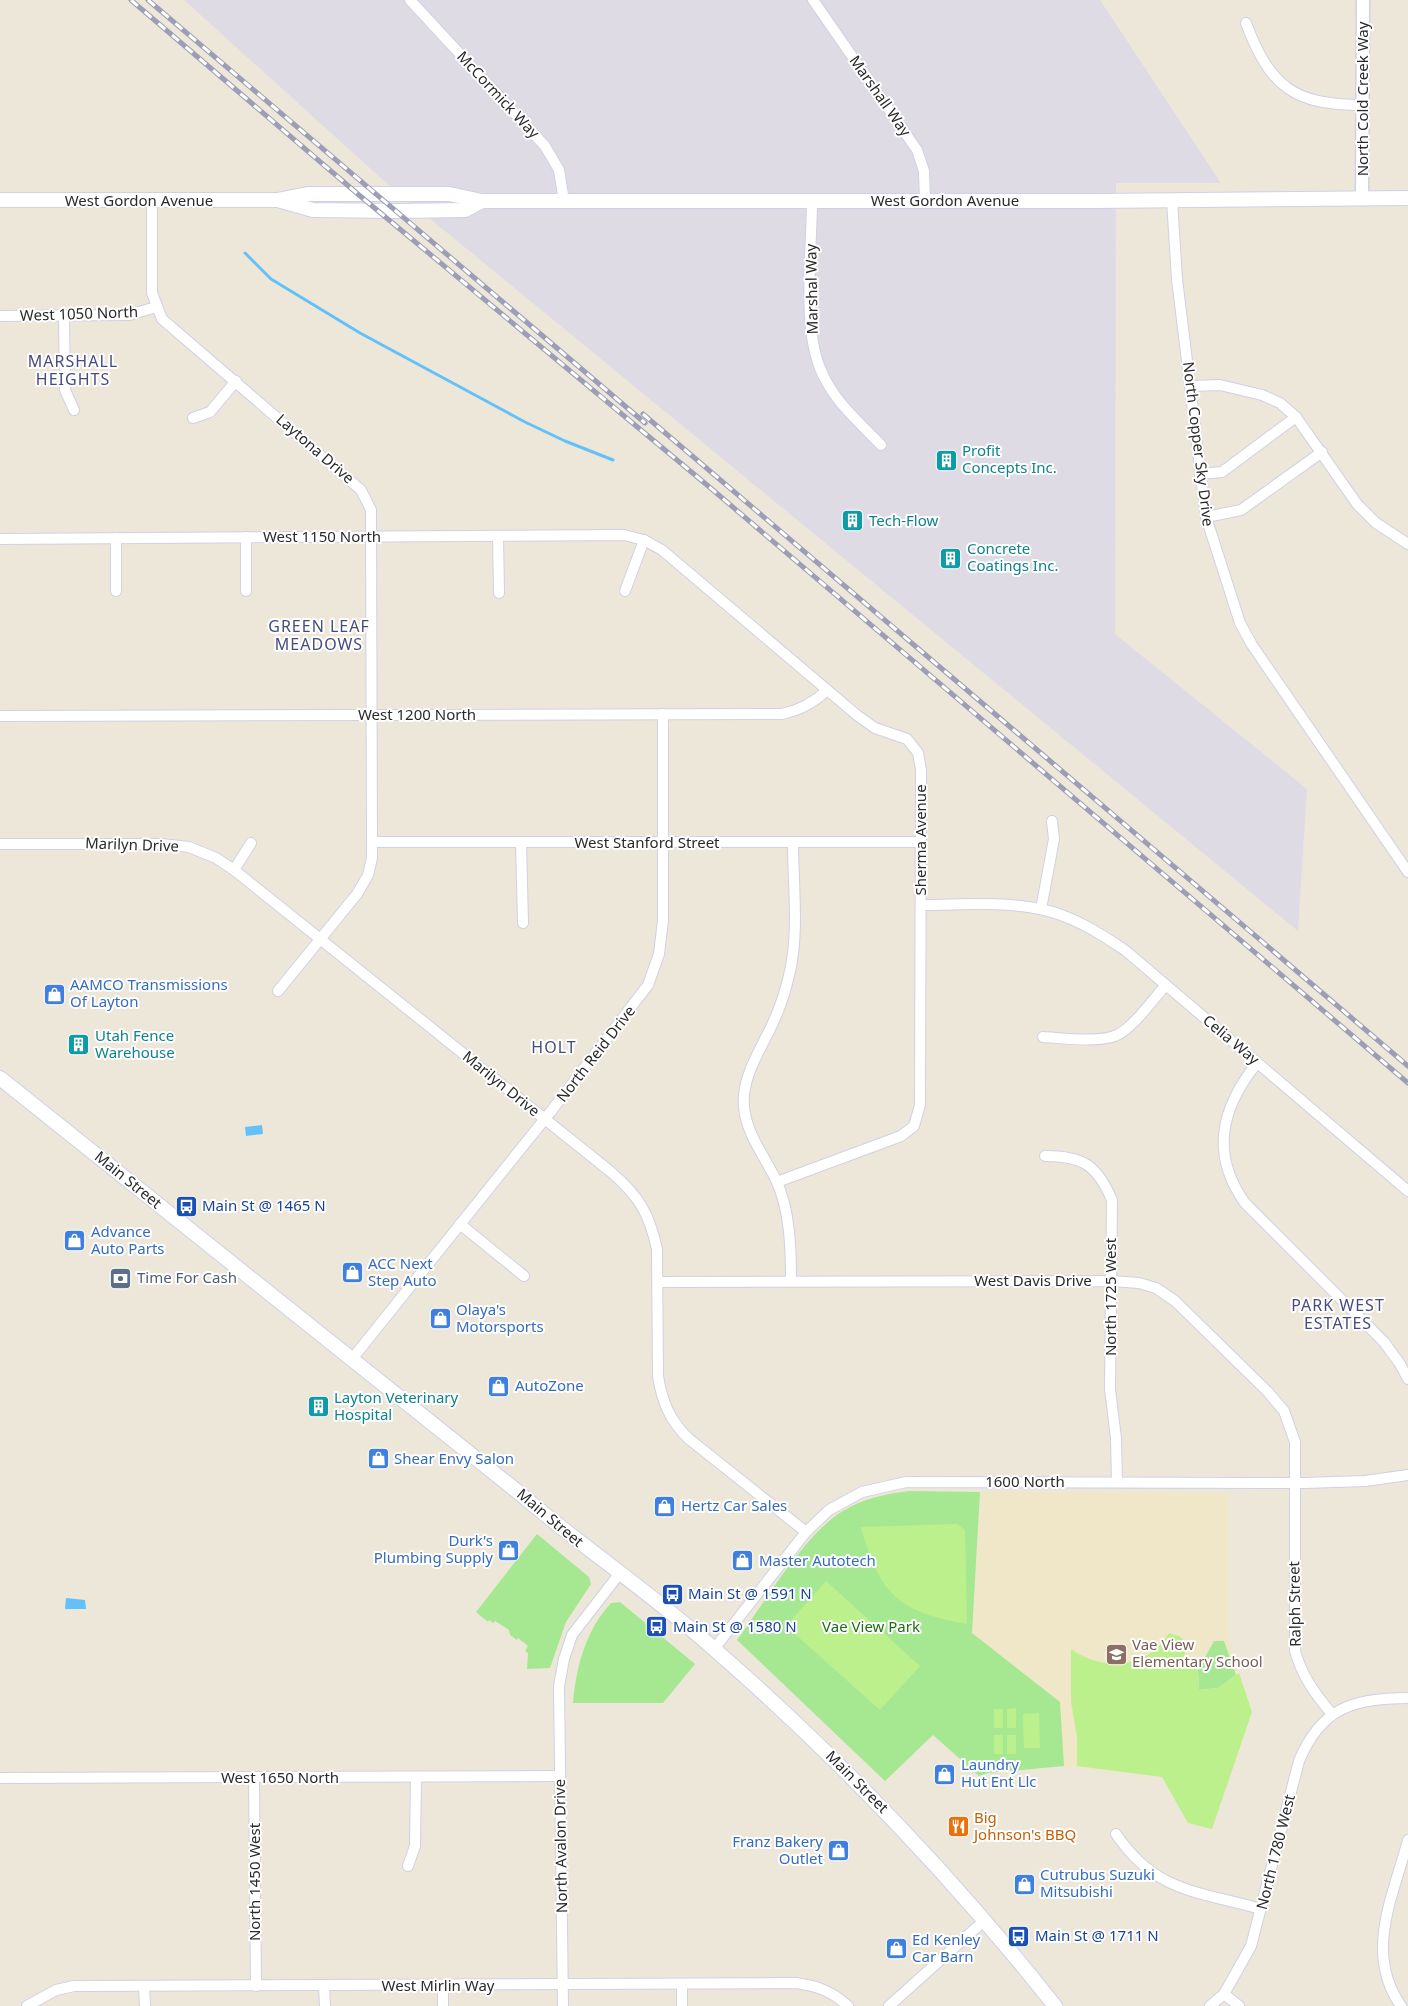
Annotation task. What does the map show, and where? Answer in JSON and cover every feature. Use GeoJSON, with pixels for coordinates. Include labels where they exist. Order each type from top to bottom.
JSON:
{"type":"FeatureCollection","features":[{"type":"Feature","properties":{"kind":"main road","name":"West Gordon Avenue"},"geometry":{"type":"LineString","coordinates":[[0,200],[278,200],[308,194],[449,194],[482,201],[1408,198]]}},
{"type":"Feature","properties":{"kind":"main road","name":"Main Street"},"geometry":{"type":"LineString","coordinates":[[0,1078],[518,1492],[566,1533],[620,1573],[714,1649],[822,1747],[930,1858],[1055,2006]]}},
{"type":"Feature","properties":{"kind":"street","name":"McCormick Way"},"geometry":{"type":"LineString","coordinates":[[410,0],[545,146],[559,170],[564,201]]}},
{"type":"Feature","properties":{"kind":"street","name":"Marshall Way"},"geometry":{"type":"LineString","coordinates":[[813,0],[917,150],[924,171],[925,201]]}},
{"type":"Feature","properties":{"kind":"street","name":"North Cold Creek Way"},"geometry":{"type":"LineString","coordinates":[[1362,199],[1363,0]]}},
{"type":"Feature","properties":{"kind":"street"},"geometry":{"type":"LineString","coordinates":[[1246,23],[1255,48],[1272,76],[1297,95],[1329,104],[1362,105]]}},
{"type":"Feature","properties":{"kind":"street","name":"Marshal Way"},"geometry":{"type":"LineString","coordinates":[[812,200],[810,312],[812,337],[822,374],[844,408],[881,445]]}},
{"type":"Feature","properties":{"kind":"street","name":"North Copper Sky Drive"},"geometry":{"type":"LineString","coordinates":[[1172,200],[1177,279],[1206,517],[1240,623],[1252,645],[1408,872]]}},
{"type":"Feature","properties":{"kind":"street","name":"Laytona Drive"},"geometry":{"type":"LineString","coordinates":[[152,201],[152,294],[162,318],[361,490],[372,510],[373,842],[368,875],[358,894],[278,991]]}},
{"type":"Feature","properties":{"kind":"street","name":"West 1050 North"},"geometry":{"type":"LineString","coordinates":[[0,316],[129,315],[156,307]]}},
{"type":"Feature","properties":{"kind":"street"},"geometry":{"type":"LineString","coordinates":[[64,316],[65,390],[74,410]]}},
{"type":"Feature","properties":{"kind":"street"},"geometry":{"type":"LineString","coordinates":[[193,418],[210,412],[236,381]]}},
{"type":"Feature","properties":{"kind":"street"},"geometry":{"type":"LineString","coordinates":[[1191,386],[1220,385],[1262,395],[1280,403],[1296,417],[1357,504],[1376,523],[1408,544]]}},
{"type":"Feature","properties":{"kind":"street"},"geometry":{"type":"LineString","coordinates":[[1200,474],[1222,472],[1296,417]]}},
{"type":"Feature","properties":{"kind":"street"},"geometry":{"type":"LineString","coordinates":[[1206,517],[1242,510],[1322,452]]}},
{"type":"Feature","properties":{"kind":"street","name":"West 1150 North"},"geometry":{"type":"LineString","coordinates":[[0,539],[624,535],[644,540]]}},
{"type":"Feature","properties":{"kind":"street"},"geometry":{"type":"LineString","coordinates":[[498,536],[499,593]]}},
{"type":"Feature","properties":{"kind":"street"},"geometry":{"type":"LineString","coordinates":[[246,537],[246,591]]}},
{"type":"Feature","properties":{"kind":"street"},"geometry":{"type":"LineString","coordinates":[[116,538],[116,591]]}},
{"type":"Feature","properties":{"kind":"street"},"geometry":{"type":"LineString","coordinates":[[625,591],[644,540]]}},
{"type":"Feature","properties":{"kind":"street","name":"Sherma Avenue"},"geometry":{"type":"LineString","coordinates":[[644,540],[662,550],[827,690],[875,728],[907,739],[918,753],[921,770],[920,842],[922,905],[920,1105],[914,1126],[901,1136],[777,1182]]}},
{"type":"Feature","properties":{"kind":"street","name":"West 1200 North"},"geometry":{"type":"LineString","coordinates":[[0,716],[782,714],[800,710],[819,698],[827,690]]}},
{"type":"Feature","properties":{"kind":"street","name":"North Reid Drive"},"geometry":{"type":"LineString","coordinates":[[352,1359],[545,1119],[648,985],[659,954],[663,920],[663,714]]}},
{"type":"Feature","properties":{"kind":"street"},"geometry":{"type":"LineString","coordinates":[[1041,909],[1054,839],[1052,821]]}},
{"type":"Feature","properties":{"kind":"street","name":"West Stanford Street"},"geometry":{"type":"LineString","coordinates":[[373,842],[920,842]]}},
{"type":"Feature","properties":{"kind":"street"},"geometry":{"type":"LineString","coordinates":[[521,842],[523,923]]}},
{"type":"Feature","properties":{"kind":"street"},"geometry":{"type":"LineString","coordinates":[[791,1281],[789,1234],[785,1208],[777,1182],[748,1126],[744,1098],[749,1074],[772,1024],[790,970],[794,940],[793,842]]}},
{"type":"Feature","properties":{"kind":"street"},"geometry":{"type":"LineString","coordinates":[[234,870],[251,843]]}},
{"type":"Feature","properties":{"kind":"street","name":"Marilyn Drive"},"geometry":{"type":"LineString","coordinates":[[0,844],[162,844],[189,847],[216,858],[234,870],[632,1189],[653,1230],[657,1249],[658,1376],[660,1393],[672,1420],[689,1439],[806,1532]]}},
{"type":"Feature","properties":{"kind":"street","name":"Celia Way"},"geometry":{"type":"LineString","coordinates":[[922,905],[1007,904],[1041,909],[1066,917],[1097,932],[1126,951],[1408,1191]]}},
{"type":"Feature","properties":{"kind":"street"},"geometry":{"type":"LineString","coordinates":[[1044,1037],[1107,1038],[1117,1034],[1127,1027],[1166,985]]}},
{"type":"Feature","properties":{"kind":"street"},"geometry":{"type":"LineString","coordinates":[[1257,1063],[1234,1095],[1226,1117],[1224,1162],[1232,1186],[1245,1203],[1384,1342],[1400,1364],[1408,1380]]}},
{"type":"Feature","properties":{"kind":"street","name":"North 1725 West"},"geometry":{"type":"LineString","coordinates":[[1045,1156],[1068,1156],[1089,1165],[1103,1180],[1112,1200],[1110,1389],[1116,1438],[1117,1482]]}},
{"type":"Feature","properties":{"kind":"street"},"geometry":{"type":"LineString","coordinates":[[460,1224],[524,1276]]}},
{"type":"Feature","properties":{"kind":"street","name":"West Davis Drive"},"geometry":{"type":"LineString","coordinates":[[658,1282],[1112,1282],[1139,1283],[1156,1288],[1175,1302],[1268,1392],[1284,1411],[1295,1442],[1295,1483]]}},
{"type":"Feature","properties":{"kind":"street","name":"1600 North"},"geometry":{"type":"LineString","coordinates":[[714,1649],[806,1532],[829,1510],[844,1500],[887,1484],[906,1482],[1295,1483],[1365,1481],[1408,1476]]}},
{"type":"Feature","properties":{"kind":"street","name":"Ralph Street"},"geometry":{"type":"LineString","coordinates":[[1295,1483],[1295,1651],[1300,1668],[1309,1685],[1332,1714]]}},
{"type":"Feature","properties":{"kind":"street","name":"North Avalon Drive"},"geometry":{"type":"LineString","coordinates":[[562,2006],[559,1686],[564,1659],[572,1635],[620,1573]]}},
{"type":"Feature","properties":{"kind":"street"},"geometry":{"type":"LineString","coordinates":[[1332,1714],[1360,1703],[1381,1698],[1408,1698]]}},
{"type":"Feature","properties":{"kind":"street","name":"North 1780 West"},"geometry":{"type":"LineString","coordinates":[[1224,1994],[1251,1946],[1299,1761],[1307,1742],[1318,1726],[1332,1714]]}},
{"type":"Feature","properties":{"kind":"street","name":"West 1650 North"},"geometry":{"type":"LineString","coordinates":[[0,1778],[560,1776]]}},
{"type":"Feature","properties":{"kind":"street"},"geometry":{"type":"LineString","coordinates":[[408,1866],[415,1846],[416,1777]]}},
{"type":"Feature","properties":{"kind":"street","name":"North 1450 West"},"geometry":{"type":"LineString","coordinates":[[254,1778],[256,1986]]}},
{"type":"Feature","properties":{"kind":"street"},"geometry":{"type":"LineString","coordinates":[[1116,1834],[1144,1868],[1159,1878],[1176,1886],[1261,1909]]}},
{"type":"Feature","properties":{"kind":"street"},"geometry":{"type":"LineString","coordinates":[[1401,2006],[1385,1977],[1382,1952],[1385,1927],[1408,1840]]}},
{"type":"Feature","properties":{"kind":"street"},"geometry":{"type":"LineString","coordinates":[[889,2006],[984,1920]]}},
{"type":"Feature","properties":{"kind":"street"},"geometry":{"type":"LineString","coordinates":[[682,1984],[682,2006]]}},
{"type":"Feature","properties":{"kind":"street","name":"West Mirlin Way"},"geometry":{"type":"LineString","coordinates":[[27,2006],[56,1990],[74,1986],[562,1986],[682,1984],[810,1985],[837,1996],[848,2006]]}},
{"type":"Feature","properties":{"kind":"street"},"geometry":{"type":"LineString","coordinates":[[324,1986],[324,2006]]}},
{"type":"Feature","properties":{"kind":"street"},"geometry":{"type":"LineString","coordinates":[[443,1986],[443,2006]]}},
{"type":"Feature","properties":{"kind":"street"},"geometry":{"type":"LineString","coordinates":[[144,1987],[145,2006]]}},
{"type":"Feature","properties":{"kind":"street"},"geometry":{"type":"LineString","coordinates":[[1210,2006],[1224,1994],[1239,2006]]}},
{"type":"Feature","properties":{"kind":"shaded area"},"geometry":{"type":"Polygon","coordinates":[[[184,0],[1100,0],[1221,183],[1116,183],[1115,634],[1307,789],[1298,931],[384,181],[184,0]]]}},
{"type":"Feature","properties":{"kind":"shaded area","name":"Vae View Elementary School"},"geometry":{"type":"Polygon","coordinates":[[[980,1492],[1228,1494],[1228,1635],[1252,1712],[1212,1829],[1188,1823],[1162,1777],[1064,1766],[1060,1702],[972,1633],[980,1492]]]}},
{"type":"Feature","properties":{"kind":"green space","name":"Vae View Park"},"geometry":{"type":"Polygon","coordinates":[[[909,1491],[980,1492],[972,1633],[1060,1702],[1064,1766],[988,1773],[979,1776],[933,1735],[885,1781],[737,1640],[786,1570],[828,1522],[843,1511],[859,1503],[884,1495],[909,1491]]]}},
{"type":"Feature","properties":{"kind":"green space"},"geometry":{"type":"Polygon","coordinates":[[[957,1524],[965,1530],[967,1624],[924,1613],[908,1606],[895,1596],[884,1584],[875,1569],[861,1527],[957,1524]]]}},
{"type":"Feature","properties":{"kind":"green space"},"geometry":{"type":"Polygon","coordinates":[[[537,1534],[589,1577],[591,1584],[566,1622],[550,1668],[527,1669],[528,1653],[525,1651],[528,1646],[518,1638],[517,1640],[510,1635],[509,1630],[495,1621],[493,1623],[489,1620],[488,1622],[476,1612],[537,1534]]]}},
{"type":"Feature","properties":{"kind":"green space"},"geometry":{"type":"Polygon","coordinates":[[[826,1581],[920,1666],[880,1710],[786,1626],[826,1581]]]}},
{"type":"Feature","properties":{"kind":"green space"},"geometry":{"type":"Polygon","coordinates":[[[620,1602],[695,1664],[663,1703],[573,1703],[580,1662],[589,1637],[602,1614],[611,1603],[620,1602]]]}},
{"type":"Feature","properties":{"kind":"green space"},"geometry":{"type":"Polygon","coordinates":[[[1169,1633],[1179,1636],[1185,1641],[1186,1651],[1183,1658],[1198,1670],[1199,1690],[1218,1688],[1239,1673],[1252,1712],[1212,1829],[1188,1823],[1162,1777],[1077,1766],[1077,1737],[1071,1702],[1071,1649],[1097,1661],[1111,1664],[1124,1663],[1137,1660],[1149,1654],[1160,1645],[1169,1633]]]}},
{"type":"Feature","properties":{"kind":"green space"},"geometry":{"type":"Polygon","coordinates":[[[1214,1641],[1224,1641],[1236,1675],[1218,1688],[1199,1690],[1198,1670],[1214,1641]]]}},
{"type":"Feature","properties":{"kind":"green space"},"geometry":{"type":"Polygon","coordinates":[[[1016,1708],[1016,1728],[1007,1728],[1007,1709],[1016,1708]]]}},
{"type":"Feature","properties":{"kind":"green space"},"geometry":{"type":"Polygon","coordinates":[[[994,1709],[1003,1709],[1003,1728],[994,1728],[994,1709]]]}},
{"type":"Feature","properties":{"kind":"green space"},"geometry":{"type":"Polygon","coordinates":[[[1039,1713],[1040,1748],[1024,1748],[1023,1714],[1039,1713]]]}},
{"type":"Feature","properties":{"kind":"green space"},"geometry":{"type":"Polygon","coordinates":[[[994,1735],[1003,1735],[1003,1754],[994,1754],[994,1735]]]}},
{"type":"Feature","properties":{"kind":"green space"},"geometry":{"type":"Polygon","coordinates":[[[1007,1735],[1016,1735],[1016,1754],[1007,1754],[1007,1735]]]}},
{"type":"Feature","properties":{"kind":"water"},"geometry":{"type":"Polygon","coordinates":[[[262,1125],[263,1134],[246,1136],[245,1127],[262,1125]]]}},
{"type":"Feature","properties":{"kind":"water"},"geometry":{"type":"Polygon","coordinates":[[[66,1598],[85,1600],[86,1609],[65,1609],[66,1598]]]}},
{"type":"Feature","properties":{"kind":"waterway"},"geometry":{"type":"LineString","coordinates":[[245,253],[271,279],[360,333],[525,422],[565,441],[613,460]]}},
{"type":"Feature","properties":{"kind":"railway"},"geometry":{"type":"LineString","coordinates":[[131,0],[359,195],[707,485],[1408,1083]]}},
{"type":"Feature","properties":{"kind":"railway"},"geometry":{"type":"LineString","coordinates":[[148,0],[645,423]]}},
{"type":"Feature","properties":{"kind":"railway"},"geometry":{"type":"LineString","coordinates":[[643,414],[1408,1066]]}},
{"type":"Feature","properties":{"kind":"place","name":"Profit Concepts Inc."},"geometry":{"type":"Point","coordinates":[946,460]}},
{"type":"Feature","properties":{"kind":"place","name":"Tech-Flow"},"geometry":{"type":"Point","coordinates":[853,521]}},
{"type":"Feature","properties":{"kind":"place","name":"Concrete Coatings Inc."},"geometry":{"type":"Point","coordinates":[951,558]}},
{"type":"Feature","properties":{"kind":"place","name":"AAMCO Transmissions Of Layton"},"geometry":{"type":"Point","coordinates":[54,994]}},
{"type":"Feature","properties":{"kind":"place","name":"Utah Fence Warehouse"},"geometry":{"type":"Point","coordinates":[79,1045]}},
{"type":"Feature","properties":{"kind":"place","name":"Main St @ 1465 N"},"geometry":{"type":"Point","coordinates":[186,1206]}},
{"type":"Feature","properties":{"kind":"place","name":"Advance Auto Parts"},"geometry":{"type":"Point","coordinates":[75,1241]}},
{"type":"Feature","properties":{"kind":"place","name":"ACC Next Step Auto"},"geometry":{"type":"Point","coordinates":[352,1273]}},
{"type":"Feature","properties":{"kind":"place","name":"Time For Cash"},"geometry":{"type":"Point","coordinates":[121,1278]}},
{"type":"Feature","properties":{"kind":"place","name":"Olaya's Motorsports"},"geometry":{"type":"Point","coordinates":[440,1319]}},
{"type":"Feature","properties":{"kind":"place","name":"AutoZone"},"geometry":{"type":"Point","coordinates":[499,1386]}},
{"type":"Feature","properties":{"kind":"place","name":"Layton Veterinary Hospital"},"geometry":{"type":"Point","coordinates":[318,1407]}},
{"type":"Feature","properties":{"kind":"place","name":"Shear Envy Salon"},"geometry":{"type":"Point","coordinates":[378,1459]}},
{"type":"Feature","properties":{"kind":"place","name":"Hertz Car Sales"},"geometry":{"type":"Point","coordinates":[665,1506]}},
{"type":"Feature","properties":{"kind":"place","name":"Durk's Plumbing Supply"},"geometry":{"type":"Point","coordinates":[509,1550]}},
{"type":"Feature","properties":{"kind":"place","name":"Master Autotech"},"geometry":{"type":"Point","coordinates":[743,1561]}},
{"type":"Feature","properties":{"kind":"place","name":"Main St @ 1591 N"},"geometry":{"type":"Point","coordinates":[672,1594]}},
{"type":"Feature","properties":{"kind":"place","name":"Main St @ 1580 N"},"geometry":{"type":"Point","coordinates":[657,1627]}},
{"type":"Feature","properties":{"kind":"place","name":"Vae View Elementary School"},"geometry":{"type":"Point","coordinates":[1116,1654]}},
{"type":"Feature","properties":{"kind":"place","name":"Laundry Hut Ent Llc"},"geometry":{"type":"Point","coordinates":[945,1774]}},
{"type":"Feature","properties":{"kind":"place","name":"Big Johnson's BBQ"},"geometry":{"type":"Point","coordinates":[958,1827]}},
{"type":"Feature","properties":{"kind":"place","name":"Franz Bakery Outlet"},"geometry":{"type":"Point","coordinates":[839,1851]}},
{"type":"Feature","properties":{"kind":"place","name":"Cutrubus Suzuki Mitsubishi"},"geometry":{"type":"Point","coordinates":[1024,1884]}},
{"type":"Feature","properties":{"kind":"place","name":"Main St @ 1711 N"},"geometry":{"type":"Point","coordinates":[1019,1936]}},
{"type":"Feature","properties":{"kind":"place","name":"Ed Kenley Car Barn"},"geometry":{"type":"Point","coordinates":[896,1949]}},
{"type":"Feature","properties":{"kind":"district","name":"MARSHALL HEIGHTS"},"geometry":{"type":"Point","coordinates":[73,370]}},
{"type":"Feature","properties":{"kind":"district","name":"GREEN LEAF MEADOWS"},"geometry":{"type":"Point","coordinates":[319,635]}},
{"type":"Feature","properties":{"kind":"district","name":"HOLT"},"geometry":{"type":"Point","coordinates":[554,1047]}},
{"type":"Feature","properties":{"kind":"district","name":"PARK WEST ESTATES"},"geometry":{"type":"Point","coordinates":[1338,1314]}}]}
